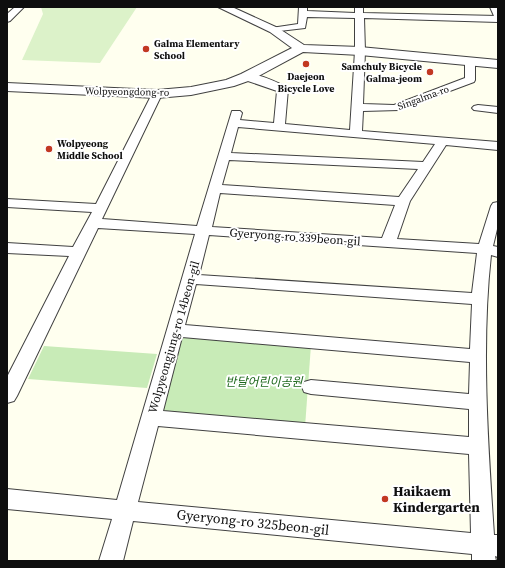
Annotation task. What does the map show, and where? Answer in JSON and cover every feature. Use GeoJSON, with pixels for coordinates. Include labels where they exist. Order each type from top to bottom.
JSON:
{"type":"FeatureCollection","features":[{"type":"Feature","properties":{"kind":"street"},"geometry":{"type":"LineString","coordinates":[[7,19],[20,7]]}},
{"type":"Feature","properties":{"kind":"street"},"geometry":{"type":"LineString","coordinates":[[223,7],[274,30],[301,48],[360,51],[498,64]]}},
{"type":"Feature","properties":{"kind":"street"},"geometry":{"type":"LineString","coordinates":[[495,7],[498,14]]}},
{"type":"Feature","properties":{"kind":"street"},"geometry":{"type":"LineString","coordinates":[[274,30],[302,26],[301,9],[498,19]]}},
{"type":"Feature","properties":{"kind":"street"},"geometry":{"type":"LineString","coordinates":[[356,134],[360,51],[360,12]]}},
{"type":"Feature","properties":{"kind":"street","name":"Wolpyeongdong-ro"},"geometry":{"type":"LineString","coordinates":[[7,87],[156,94],[212,87],[246,77],[301,48]]}},
{"type":"Feature","properties":{"kind":"street","name":"Singalma-ro"},"geometry":{"type":"LineString","coordinates":[[357,107],[395,108],[470,80],[470,61]]}},
{"type":"Feature","properties":{"kind":"street"},"geometry":{"type":"LineString","coordinates":[[246,77],[263,81],[283,89],[278,127],[498,146]]}},
{"type":"Feature","properties":{"kind":"street"},"geometry":{"type":"LineString","coordinates":[[7,396],[156,94]]}},
{"type":"Feature","properties":{"kind":"street"},"geometry":{"type":"LineString","coordinates":[[478,108],[498,110]]}},
{"type":"Feature","properties":{"kind":"street","name":"Wolpyeongjung-ro 14beon-gil"},"geometry":{"type":"LineString","coordinates":[[111,561],[235,118],[278,127]]}},
{"type":"Feature","properties":{"kind":"street"},"geometry":{"type":"LineString","coordinates":[[388,243],[403,201],[443,141]]}},
{"type":"Feature","properties":{"kind":"street"},"geometry":{"type":"LineString","coordinates":[[224,156],[425,166]]}},
{"type":"Feature","properties":{"kind":"street"},"geometry":{"type":"LineString","coordinates":[[215,189],[403,201]]}},
{"type":"Feature","properties":{"kind":"street"},"geometry":{"type":"LineString","coordinates":[[7,204],[100,208]]}},
{"type":"Feature","properties":{"kind":"street"},"geometry":{"type":"LineString","coordinates":[[488,550],[478,446],[478,356],[480,299],[491,251],[491,222],[498,206]]}},
{"type":"Feature","properties":{"kind":"street","name":"Gyeryong-ro 339beon-gil"},"geometry":{"type":"LineString","coordinates":[[92,223],[491,251]]}},
{"type":"Feature","properties":{"kind":"street"},"geometry":{"type":"LineString","coordinates":[[7,248],[78,252]]}},
{"type":"Feature","properties":{"kind":"street"},"geometry":{"type":"LineString","coordinates":[[190,279],[480,299]]}},
{"type":"Feature","properties":{"kind":"street"},"geometry":{"type":"LineString","coordinates":[[176,330],[478,356]]}},
{"type":"Feature","properties":{"kind":"street"},"geometry":{"type":"LineString","coordinates":[[311,388],[478,402]]}},
{"type":"Feature","properties":{"kind":"street"},"geometry":{"type":"LineString","coordinates":[[151,418],[478,446]]}},
{"type":"Feature","properties":{"kind":"street","name":"Gyeryong-ro 325beon-gil"},"geometry":{"type":"LineString","coordinates":[[7,499],[126,510],[488,550]]}},
{"type":"Feature","properties":{"kind":"green space"},"geometry":{"type":"Polygon","coordinates":[[[41,7],[137,7],[100,63],[22,60],[43,14],[41,7]]]}},
{"type":"Feature","properties":{"kind":"green space","name":"반달어린이공원"},"geometry":{"type":"Polygon","coordinates":[[[182,334],[311,345],[305,427],[161,414],[182,334]]]}},
{"type":"Feature","properties":{"kind":"green space"},"geometry":{"type":"Polygon","coordinates":[[[44,346],[157,354],[147,388],[28,379],[44,346]]]}},
{"type":"Feature","properties":{"kind":"place","name":"Galma Elementary School"},"geometry":{"type":"Point","coordinates":[146,49]}},
{"type":"Feature","properties":{"kind":"place","name":"Daejeon Bicycle Love"},"geometry":{"type":"Point","coordinates":[306,64]}},
{"type":"Feature","properties":{"kind":"place","name":"Samchuly Bicycle Galma-jeom"},"geometry":{"type":"Point","coordinates":[430,72]}},
{"type":"Feature","properties":{"kind":"place","name":"Wolpyeong Middle School"},"geometry":{"type":"Point","coordinates":[49,149]}},
{"type":"Feature","properties":{"kind":"place","name":"Haikaem Kindergarten"},"geometry":{"type":"Point","coordinates":[385,499]}}]}
